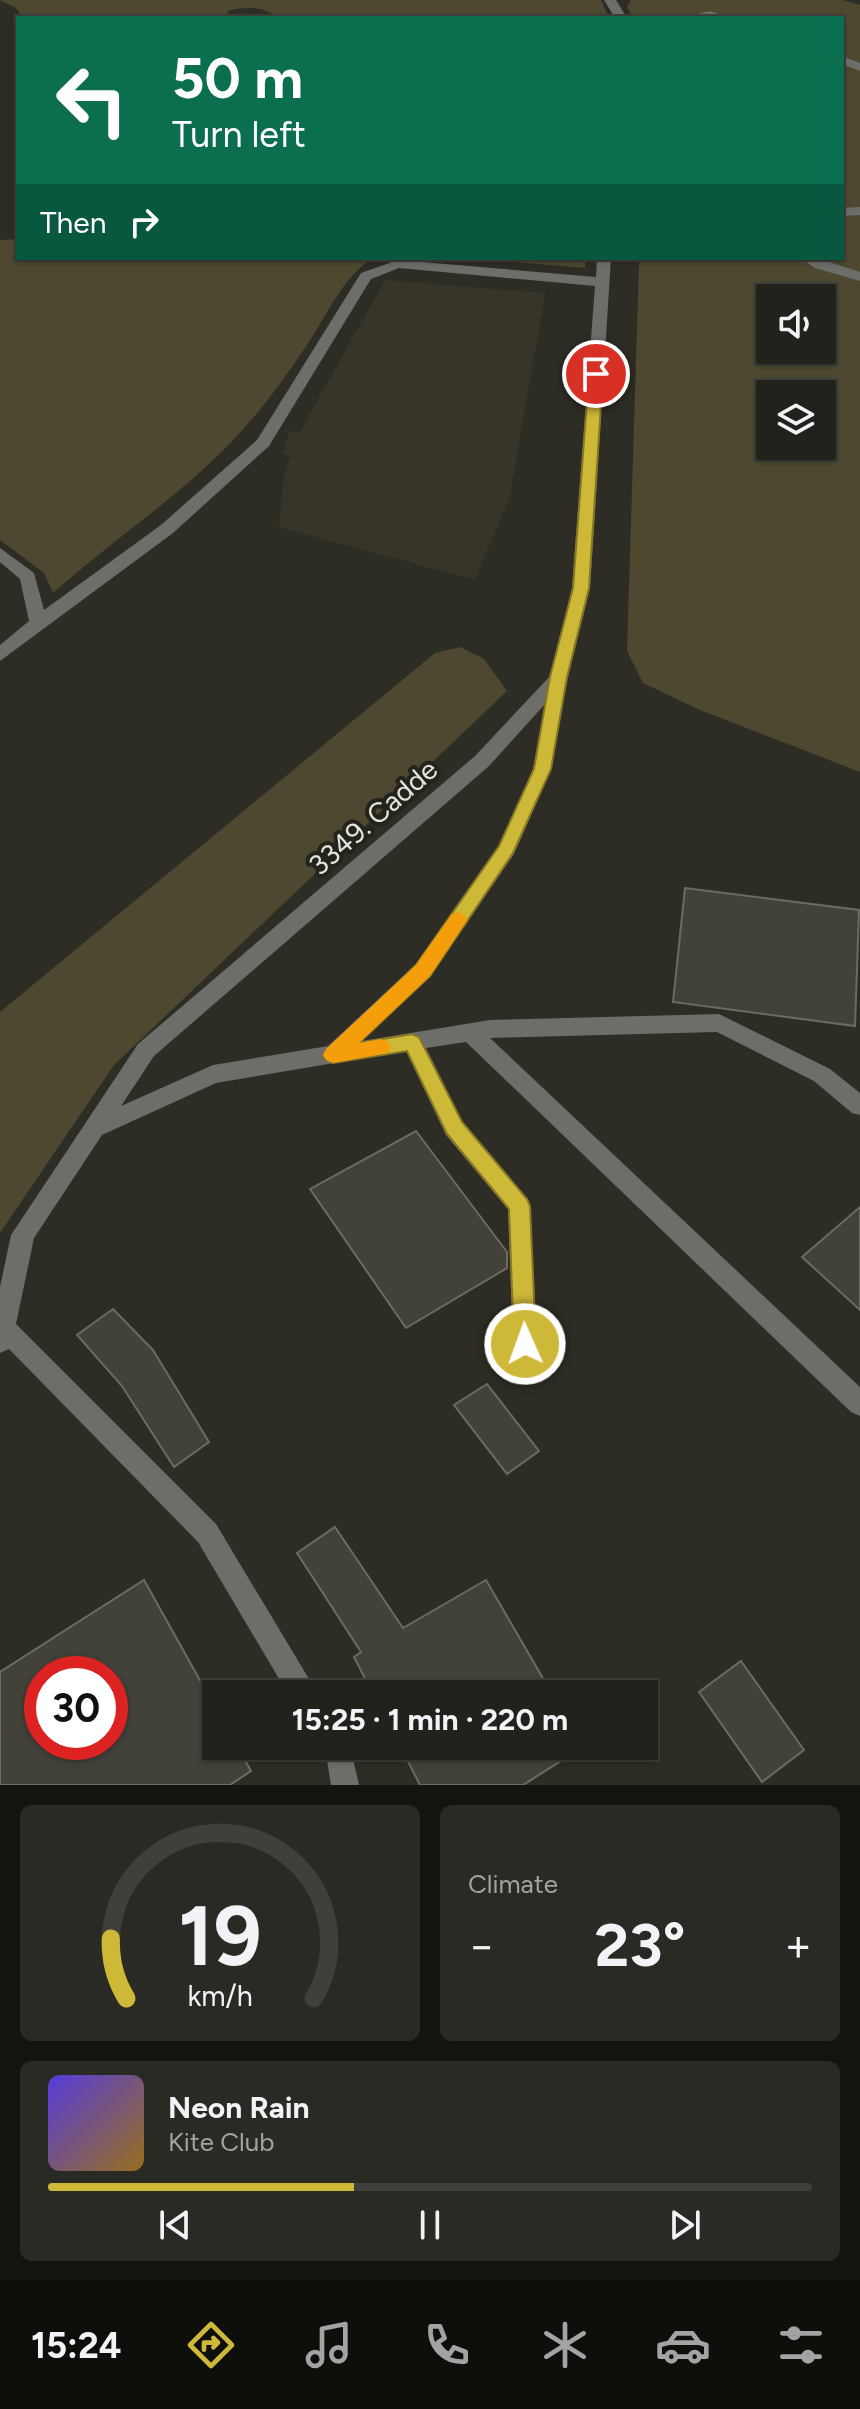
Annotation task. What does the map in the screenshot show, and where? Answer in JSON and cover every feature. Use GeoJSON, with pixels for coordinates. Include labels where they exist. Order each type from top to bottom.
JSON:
{"type":"FeatureCollection","features":[{"type":"Feature","properties":{"kind":"street","name":"3349. Cadde"},"geometry":{"type":"LineString","coordinates":[[2,1334],[23,1235],[146,1050],[482,761],[559,677],[581,588],[604,260]]}},
{"type":"Feature","properties":{"kind":"street"},"geometry":{"type":"LineString","coordinates":[[813,260],[860,277]]}},
{"type":"Feature","properties":{"kind":"street"},"geometry":{"type":"LineString","coordinates":[[0,655],[38,623],[167,529],[263,443],[366,276],[398,264],[602,282]]}},
{"type":"Feature","properties":{"kind":"street"},"geometry":{"type":"LineString","coordinates":[[0,553],[28,577],[38,623]]}},
{"type":"Feature","properties":{"kind":"street"},"geometry":{"type":"LineString","coordinates":[[333,1055],[423,970],[507,849],[542,769],[559,677]]}},
{"type":"Feature","properties":{"kind":"street"},"geometry":{"type":"LineString","coordinates":[[94,1128],[213,1074],[490,1029],[719,1023],[822,1075],[860,1106]]}},
{"type":"Feature","properties":{"kind":"street"},"geometry":{"type":"LineString","coordinates":[[470,1032],[860,1404]]}},
{"type":"Feature","properties":{"kind":"street"},"geometry":{"type":"LineString","coordinates":[[412,1042],[454,1128],[519,1206],[525,1344]]}},
{"type":"Feature","properties":{"kind":"street"},"geometry":{"type":"LineString","coordinates":[[2,1334],[207,1533],[296,1680]]}},
{"type":"Feature","properties":{"kind":"street"},"geometry":{"type":"LineString","coordinates":[[341,1760],[345,1785]]}},
{"type":"Feature","properties":{"kind":"shaded area"},"geometry":{"type":"Polygon","coordinates":[[[0,0],[601,0],[608,16],[272,16],[267,11],[244,8],[228,11],[227,16],[18,16],[20,14],[16,8],[0,0]]]}},
{"type":"Feature","properties":{"kind":"shaded area"},"geometry":{"type":"Polygon","coordinates":[[[631,0],[842,0],[860,5],[860,772],[700,710],[643,683],[627,651],[639,263],[644,260],[844,260],[844,16],[632,16],[627,7],[631,0]]]}},
{"type":"Feature","properties":{"kind":"shaded area"},"geometry":{"type":"Polygon","coordinates":[[[16,239],[16,260],[370,260],[344,286],[281,383],[230,443],[182,488],[53,593],[44,573],[0,540],[0,240],[16,239]]]}},
{"type":"Feature","properties":{"kind":"shaded area"},"geometry":{"type":"Polygon","coordinates":[[[491,260],[585,260],[585,268],[491,260]]]}},
{"type":"Feature","properties":{"kind":"shaded area"},"geometry":{"type":"Polygon","coordinates":[[[385,280],[545,293],[510,496],[475,580],[279,527],[284,475],[291,455],[283,454],[289,431],[300,432],[385,280]]]}},
{"type":"Feature","properties":{"kind":"shaded area"},"geometry":{"type":"Polygon","coordinates":[[[460,647],[484,659],[507,691],[114,1065],[0,1233],[0,1012],[435,653],[460,647]]]}},
{"type":"Feature","properties":{"kind":"building"},"geometry":{"type":"Polygon","coordinates":[[[685,888],[859,910],[855,1026],[673,1002],[685,888]]]}},
{"type":"Feature","properties":{"kind":"building"},"geometry":{"type":"Polygon","coordinates":[[[416,1131],[507,1252],[507,1268],[406,1328],[310,1189],[416,1131]]]}},
{"type":"Feature","properties":{"kind":"building"},"geometry":{"type":"Polygon","coordinates":[[[860,1207],[860,1310],[802,1257],[860,1207]]]}},
{"type":"Feature","properties":{"kind":"building"},"geometry":{"type":"Polygon","coordinates":[[[113,1309],[153,1350],[209,1442],[174,1467],[122,1386],[77,1335],[113,1309]]]}},
{"type":"Feature","properties":{"kind":"building"},"geometry":{"type":"Polygon","coordinates":[[[487,1384],[539,1451],[507,1474],[454,1405],[487,1384]]]}},
{"type":"Feature","properties":{"kind":"building"},"geometry":{"type":"Polygon","coordinates":[[[335,1527],[403,1628],[486,1580],[544,1680],[366,1680],[354,1657],[361,1652],[297,1553],[335,1527]]]}},
{"type":"Feature","properties":{"kind":"building"},"geometry":{"type":"Polygon","coordinates":[[[144,1580],[202,1684],[202,1760],[245,1760],[251,1771],[230,1785],[0,1785],[0,1672],[24,1657],[24,1760],[128,1760],[128,1656],[25,1656],[144,1580]]]}},
{"type":"Feature","properties":{"kind":"building"},"geometry":{"type":"Polygon","coordinates":[[[741,1661],[804,1750],[762,1782],[699,1692],[741,1661]]]}},
{"type":"Feature","properties":{"kind":"building"},"geometry":{"type":"Polygon","coordinates":[[[407,1760],[562,1760],[523,1785],[420,1785],[407,1760]]]}},
{"type":"Feature","properties":{"kind":"slow traffic"},"geometry":{"type":"LineString","coordinates":[[381,1047],[333,1055],[423,970],[459,919]]}},
{"type":"Feature","properties":{"kind":"route"},"geometry":{"type":"LineString","coordinates":[[525,1344],[519,1206],[454,1128],[412,1042],[333,1055],[423,970],[507,849],[542,769],[559,677],[581,588],[596,374]]}}]}
